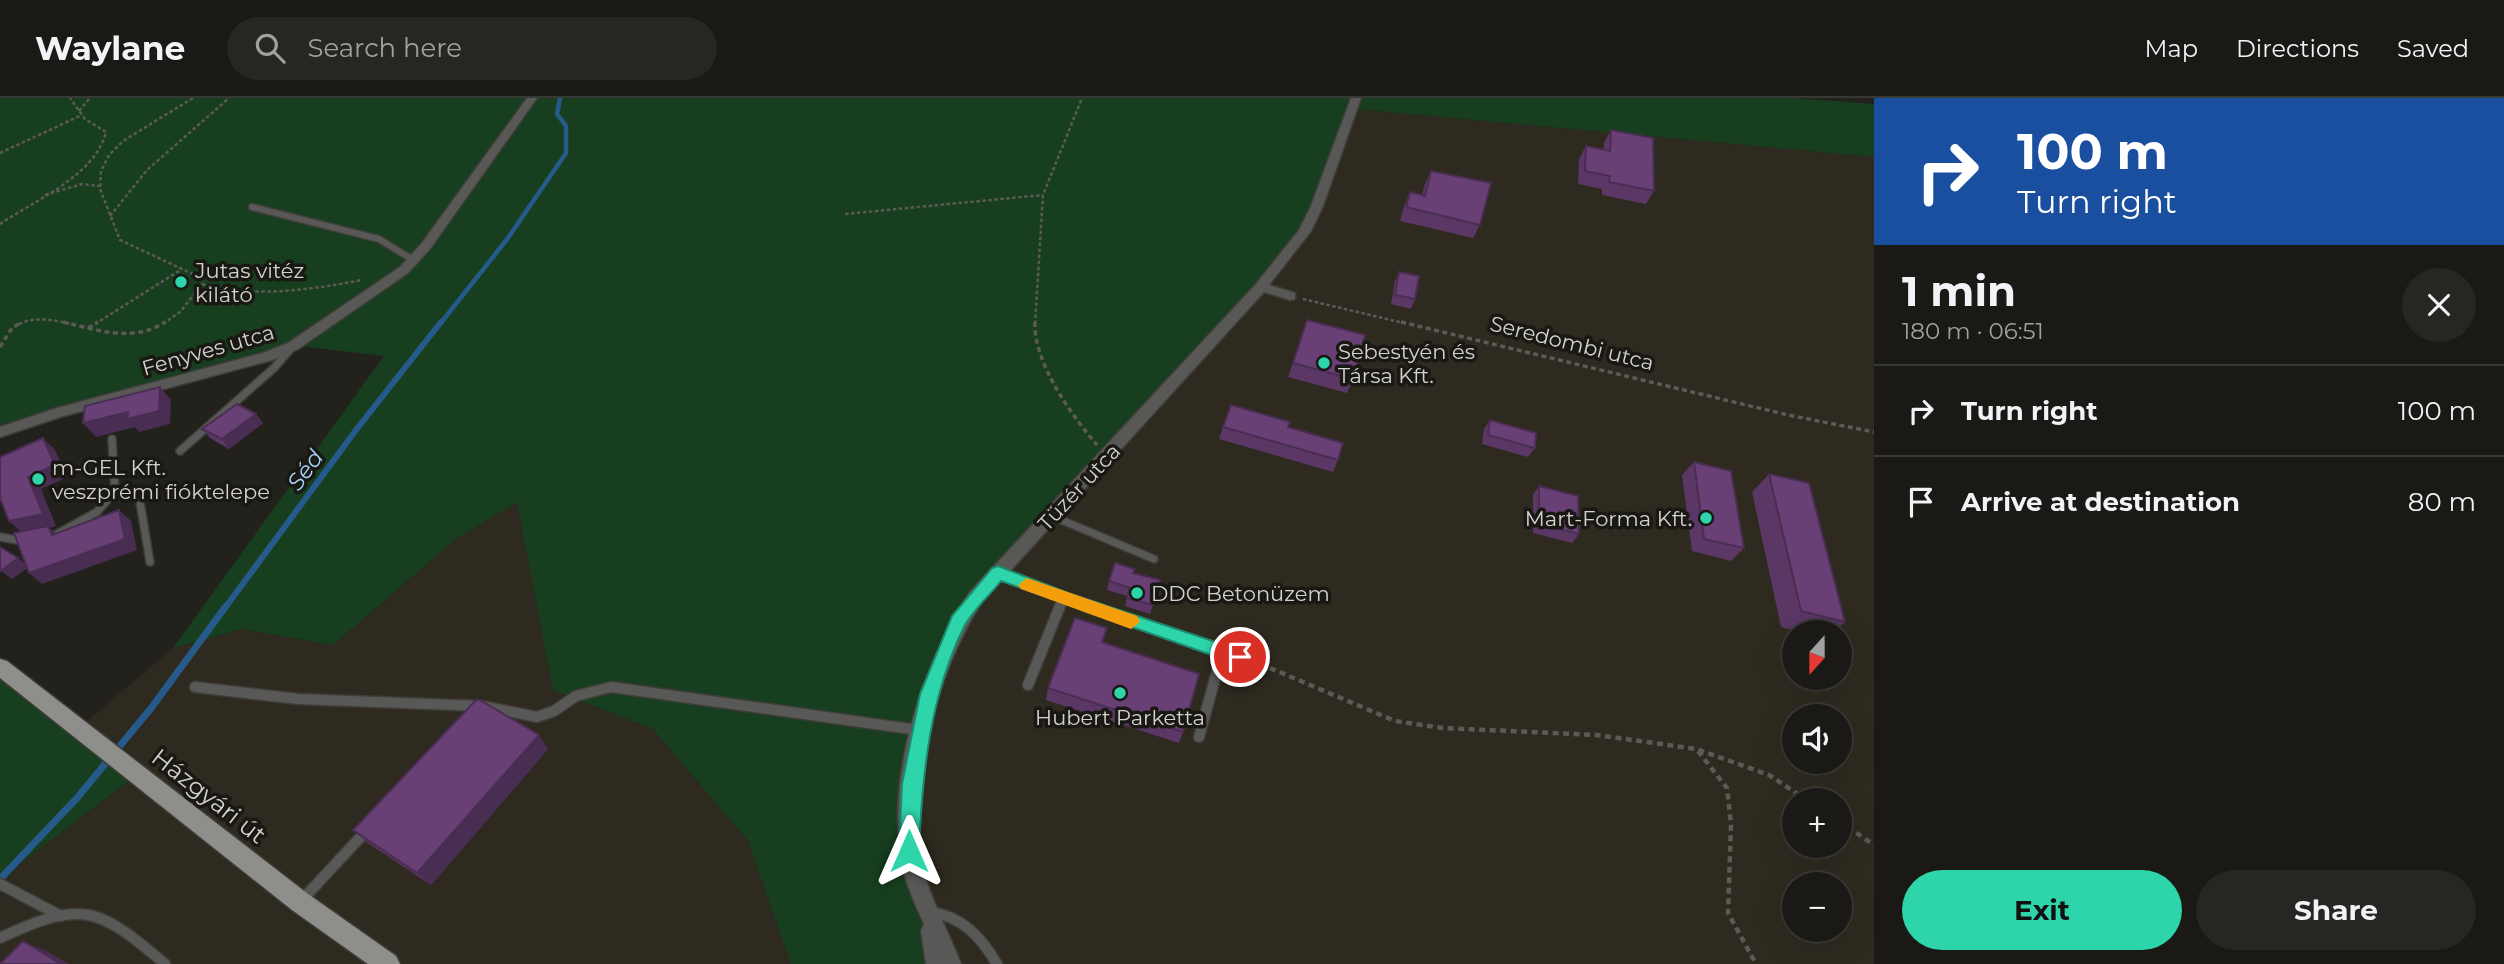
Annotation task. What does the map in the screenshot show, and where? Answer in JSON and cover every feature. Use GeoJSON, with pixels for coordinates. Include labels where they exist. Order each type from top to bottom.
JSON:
{"type":"FeatureCollection","features":[{"type":"Feature","properties":{"kind":"main road","name":"Házgyári út"},"geometry":{"type":"LineString","coordinates":[[0,667],[300,902],[388,964]]}},
{"type":"Feature","properties":{"kind":"street","name":"Fenyves utca"},"geometry":{"type":"LineString","coordinates":[[0,432],[57,413],[267,357],[293,346],[372,294],[413,260],[532,98]]}},
{"type":"Feature","properties":{"kind":"street","name":"Tüzér utca"},"geometry":{"type":"LineString","coordinates":[[951,964],[928,913],[909,851],[912,784],[921,730],[929,694],[958,621],[998,573],[1108,457],[1261,287],[1305,231],[1356,98]]}},
{"type":"Feature","properties":{"kind":"street"},"geometry":{"type":"LineString","coordinates":[[1261,287],[1290,296]]}},
{"type":"Feature","properties":{"kind":"street","name":"Tüzér utca"},"geometry":{"type":"LineString","coordinates":[[928,913],[936,964]]}},
{"type":"Feature","properties":{"kind":"lane"},"geometry":{"type":"LineString","coordinates":[[252,207],[379,239],[413,260]]}},
{"type":"Feature","properties":{"kind":"lane"},"geometry":{"type":"LineString","coordinates":[[180,451],[274,368],[293,346]]}},
{"type":"Feature","properties":{"kind":"lane"},"geometry":{"type":"LineString","coordinates":[[112,439],[115,491]]}},
{"type":"Feature","properties":{"kind":"lane"},"geometry":{"type":"LineString","coordinates":[[47,537],[82,523],[97,512],[115,491],[128,488],[138,490],[150,562]]}},
{"type":"Feature","properties":{"kind":"lane"},"geometry":{"type":"LineString","coordinates":[[1052,516],[1154,559]]}},
{"type":"Feature","properties":{"kind":"lane"},"geometry":{"type":"LineString","coordinates":[[0,537],[17,542],[34,542]]}},
{"type":"Feature","properties":{"kind":"lane"},"geometry":{"type":"LineString","coordinates":[[998,573],[1063,599],[1257,662]]}},
{"type":"Feature","properties":{"kind":"lane"},"geometry":{"type":"LineString","coordinates":[[1028,685],[1063,599]]}},
{"type":"Feature","properties":{"kind":"lane"},"geometry":{"type":"LineString","coordinates":[[1199,737],[1223,653]]}},
{"type":"Feature","properties":{"kind":"lane"},"geometry":{"type":"LineString","coordinates":[[195,687],[298,699],[482,706],[537,717],[554,711],[576,696],[611,687],[921,730]]}},
{"type":"Feature","properties":{"kind":"lane"},"geometry":{"type":"LineString","coordinates":[[473,716],[482,706]]}},
{"type":"Feature","properties":{"kind":"lane"},"geometry":{"type":"LineString","coordinates":[[300,902],[373,823]]}},
{"type":"Feature","properties":{"kind":"lane"},"geometry":{"type":"LineString","coordinates":[[5,886],[61,916]]}},
{"type":"Feature","properties":{"kind":"lane"},"geometry":{"type":"LineString","coordinates":[[928,913],[943,912],[957,918],[984,940],[997,964]]}},
{"type":"Feature","properties":{"kind":"lane"},"geometry":{"type":"LineString","coordinates":[[0,937],[61,916],[92,913],[116,924],[165,964]]}},
{"type":"Feature","properties":{"kind":"path"},"geometry":{"type":"LineString","coordinates":[[0,225],[84,168],[102,149],[106,132],[80,113],[70,98]]}},
{"type":"Feature","properties":{"kind":"path"},"geometry":{"type":"LineString","coordinates":[[0,153],[25,138],[54,131],[80,113],[90,98]]}},
{"type":"Feature","properties":{"kind":"path"},"geometry":{"type":"LineString","coordinates":[[193,98],[110,150],[100,172],[99,198],[120,240],[198,277],[202,284],[223,291],[290,292],[371,278]]}},
{"type":"Feature","properties":{"kind":"path"},"geometry":{"type":"LineString","coordinates":[[110,216],[147,170],[229,98]]}},
{"type":"Feature","properties":{"kind":"path"},"geometry":{"type":"LineString","coordinates":[[1082,98],[1043,195],[1034,338],[1069,412],[1108,457]]}},
{"type":"Feature","properties":{"kind":"path"},"geometry":{"type":"LineString","coordinates":[[102,149],[110,150]]}},
{"type":"Feature","properties":{"kind":"path"},"geometry":{"type":"LineString","coordinates":[[40,197],[82,184],[99,186]]}},
{"type":"Feature","properties":{"kind":"path"},"geometry":{"type":"LineString","coordinates":[[845,214],[1043,195]]}},
{"type":"Feature","properties":{"kind":"path"},"geometry":{"type":"LineString","coordinates":[[86,328],[127,306],[181,269]]}},
{"type":"Feature","properties":{"kind":"path"},"geometry":{"type":"LineString","coordinates":[[0,347],[12,328],[34,320],[129,336],[151,332],[180,311],[202,284]]}},
{"type":"Feature","properties":{"kind":"path","name":"Seredombi utca"},"geometry":{"type":"LineString","coordinates":[[1290,296],[1788,415],[1874,432]]}},
{"type":"Feature","properties":{"kind":"path"},"geometry":{"type":"LineString","coordinates":[[1257,662],[1395,720],[1443,729],[1597,736],[1696,750],[1769,775],[1789,788]]}},
{"type":"Feature","properties":{"kind":"path"},"geometry":{"type":"LineString","coordinates":[[1696,750],[1727,788],[1731,824],[1728,913],[1756,964]]}},
{"type":"Feature","properties":{"kind":"path"},"geometry":{"type":"LineString","coordinates":[[1852,830],[1874,845]]}},
{"type":"Feature","properties":{"kind":"shaded area"},"geometry":{"type":"Polygon","coordinates":[[[1356,109],[1874,157],[1874,964],[957,964],[936,909],[918,846],[917,822],[924,730],[960,623],[1356,109]]]}},
{"type":"Feature","properties":{"kind":"shaded area"},"geometry":{"type":"Polygon","coordinates":[[[517,501],[553,690],[653,729],[748,841],[791,964],[0,964],[0,879],[138,774],[79,728],[173,648],[242,629],[333,645],[457,538],[517,501]]]}},
{"type":"Feature","properties":{"kind":"green space"},"geometry":{"type":"Polygon","coordinates":[[[0,98],[1793,98],[1874,104],[1874,157],[1356,109],[1308,232],[960,623],[924,730],[917,822],[918,846],[936,909],[957,964],[791,964],[748,841],[653,729],[553,690],[517,502],[457,538],[333,645],[242,629],[173,648],[384,356],[292,345],[0,431],[0,98]]]}},
{"type":"Feature","properties":{"kind":"green space"},"geometry":{"type":"Polygon","coordinates":[[[0,668],[138,774],[0,879],[0,668]]]}},
{"type":"Feature","properties":{"kind":"building"},"geometry":{"type":"Polygon","coordinates":[[[1611,130],[1653,138],[1654,191],[1609,182],[1610,176],[1585,171],[1586,146],[1610,151],[1611,130]]]}},
{"type":"Feature","properties":{"kind":"building"},"geometry":{"type":"Polygon","coordinates":[[[1431,171],[1491,183],[1480,225],[1406,207],[1410,192],[1425,196],[1431,171]]]}},
{"type":"Feature","properties":{"kind":"building"},"geometry":{"type":"Polygon","coordinates":[[[1399,272],[1419,276],[1415,299],[1395,295],[1399,272]]]}},
{"type":"Feature","properties":{"kind":"building","name":"Sebestyén és Társa Kft."},"geometry":{"type":"Polygon","coordinates":[[[1307,320],[1365,335],[1353,379],[1293,363],[1307,320]]]}},
{"type":"Feature","properties":{"kind":"building"},"geometry":{"type":"Polygon","coordinates":[[[160,387],[159,411],[127,419],[128,412],[83,423],[85,406],[160,387]]]}},
{"type":"Feature","properties":{"kind":"building"},"geometry":{"type":"Polygon","coordinates":[[[237,404],[256,414],[222,439],[202,429],[237,404]]]}},
{"type":"Feature","properties":{"kind":"building"},"geometry":{"type":"Polygon","coordinates":[[[1231,405],[1290,422],[1288,427],[1343,443],[1338,460],[1223,427],[1231,405]]]}},
{"type":"Feature","properties":{"kind":"building"},"geometry":{"type":"Polygon","coordinates":[[[1490,420],[1536,433],[1535,448],[1488,435],[1490,420]]]}},
{"type":"Feature","properties":{"kind":"building"},"geometry":{"type":"Polygon","coordinates":[[[43,438],[55,465],[28,477],[43,514],[9,521],[0,498],[0,457],[43,438]]]}},
{"type":"Feature","properties":{"kind":"building"},"geometry":{"type":"Polygon","coordinates":[[[1694,462],[1731,471],[1744,548],[1704,539],[1694,462]]]}},
{"type":"Feature","properties":{"kind":"building"},"geometry":{"type":"Polygon","coordinates":[[[1769,474],[1809,483],[1844,620],[1801,611],[1769,474]]]}},
{"type":"Feature","properties":{"kind":"building"},"geometry":{"type":"Polygon","coordinates":[[[1539,486],[1578,496],[1579,534],[1539,524],[1539,486]]]}},
{"type":"Feature","properties":{"kind":"building"},"geometry":{"type":"Polygon","coordinates":[[[119,510],[125,539],[29,573],[14,533],[48,526],[52,535],[119,510]]]}},
{"type":"Feature","properties":{"kind":"building"},"geometry":{"type":"Polygon","coordinates":[[[0,547],[18,558],[1,571],[0,570],[0,547]]]}},
{"type":"Feature","properties":{"kind":"building","name":"DDC Betonüzem"},"geometry":{"type":"Polygon","coordinates":[[[1115,563],[1135,569],[1133,573],[1160,580],[1153,605],[1127,598],[1130,588],[1109,581],[1115,563]]]}},
{"type":"Feature","properties":{"kind":"building","name":"Hubert Parketta"},"geometry":{"type":"Polygon","coordinates":[[[1075,618],[1107,628],[1102,642],[1199,674],[1183,732],[1048,688],[1075,618]]]}},
{"type":"Feature","properties":{"kind":"building"},"geometry":{"type":"Polygon","coordinates":[[[476,700],[539,735],[417,873],[353,830],[476,700]]]}},
{"type":"Feature","properties":{"kind":"building"},"geometry":{"type":"Polygon","coordinates":[[[23,941],[61,964],[0,964],[23,941]]]}},
{"type":"Feature","properties":{"kind":"waterway","name":"Séd"},"geometry":{"type":"LineString","coordinates":[[440,324],[508,238],[566,153],[566,126],[557,114],[560,98]]}},
{"type":"Feature","properties":{"kind":"waterway","name":"Séd"},"geometry":{"type":"LineString","coordinates":[[225,608],[356,430],[441,322]]}},
{"type":"Feature","properties":{"kind":"waterway","name":"Séd"},"geometry":{"type":"LineString","coordinates":[[0,879],[77,798],[152,707],[226,606]]}},
{"type":"Feature","properties":{"kind":"slow traffic"},"geometry":{"type":"LineString","coordinates":[[1027,585],[1131,622]]}},
{"type":"Feature","properties":{"kind":"place","name":"Jutas vitéz kilátó"},"geometry":{"type":"Point","coordinates":[181,282]}},
{"type":"Feature","properties":{"kind":"place","name":"Sebestyén és Társa Kft."},"geometry":{"type":"Point","coordinates":[1324,363]}},
{"type":"Feature","properties":{"kind":"place","name":"m-GEL Kft. veszprémi fióktelepe"},"geometry":{"type":"Point","coordinates":[38,479]}},
{"type":"Feature","properties":{"kind":"place","name":"Mart-Forma Kft."},"geometry":{"type":"Point","coordinates":[1706,518]}},
{"type":"Feature","properties":{"kind":"place","name":"DDC Betonüzem"},"geometry":{"type":"Point","coordinates":[1137,593]}},
{"type":"Feature","properties":{"kind":"place","name":"Hubert Parketta"},"geometry":{"type":"Point","coordinates":[1120,693]}},
{"type":"Feature","properties":{"kind":"route"},"geometry":{"type":"LineString","coordinates":[[909,851],[912,784],[929,694],[958,621],[998,573],[1063,599],[1240,657]]}}]}
